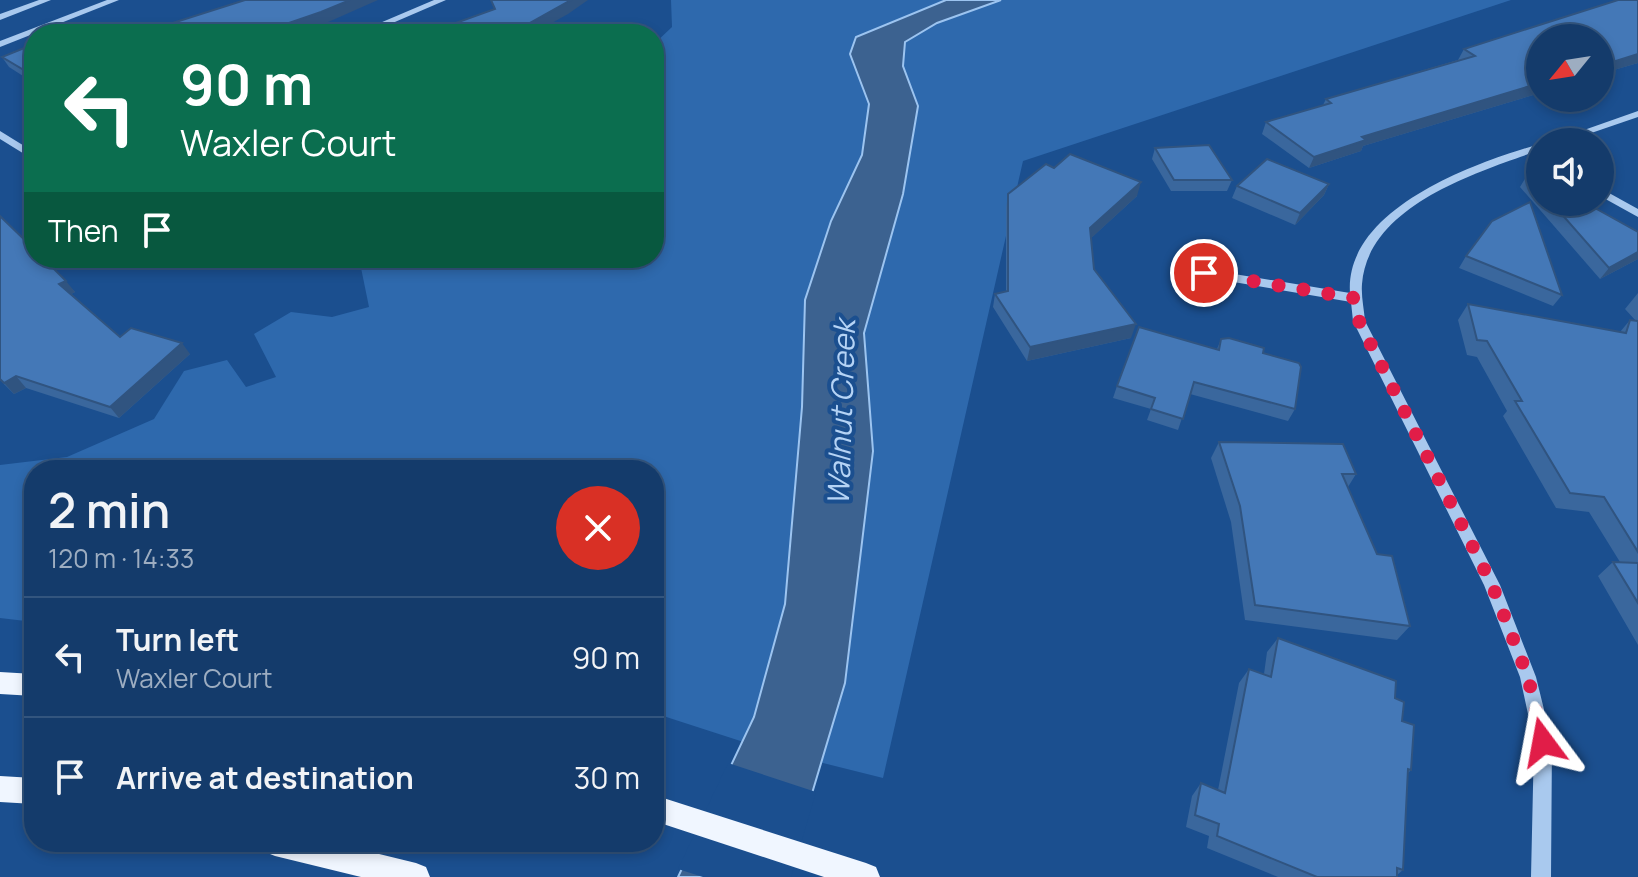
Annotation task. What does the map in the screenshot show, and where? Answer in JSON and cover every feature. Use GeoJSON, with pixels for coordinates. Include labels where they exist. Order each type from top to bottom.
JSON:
{"type":"FeatureCollection","features":[{"type":"Feature","properties":{"kind":"main road"},"geometry":{"type":"LineString","coordinates":[[0,683],[24,684]]}},
{"type":"Feature","properties":{"kind":"main road"},"geometry":{"type":"LineString","coordinates":[[0,789],[24,790]]}},
{"type":"Feature","properties":{"kind":"main road"},"geometry":{"type":"LineString","coordinates":[[664,811],[866,877]]}},
{"type":"Feature","properties":{"kind":"main road"},"geometry":{"type":"LineString","coordinates":[[315,852],[416,877]]}},
{"type":"Feature","properties":{"kind":"street"},"geometry":{"type":"LineString","coordinates":[[0,17],[47,0]]}},
{"type":"Feature","properties":{"kind":"street"},"geometry":{"type":"LineString","coordinates":[[52,24],[115,0]]}},
{"type":"Feature","properties":{"kind":"street"},"geometry":{"type":"LineString","coordinates":[[383,24],[442,0]]}},
{"type":"Feature","properties":{"kind":"street"},"geometry":{"type":"LineString","coordinates":[[0,44],[24,35]]}},
{"type":"Feature","properties":{"kind":"street"},"geometry":{"type":"LineString","coordinates":[[1596,128],[1638,114]]}},
{"type":"Feature","properties":{"kind":"street"},"geometry":{"type":"LineString","coordinates":[[0,134],[24,150]]}},
{"type":"Feature","properties":{"kind":"street"},"geometry":{"type":"LineString","coordinates":[[1526,155],[1441,185],[1396,212],[1368,240],[1354,298],[1366,335],[1492,585],[1528,677],[1543,742],[1541,877]]}},
{"type":"Feature","properties":{"kind":"street"},"geometry":{"type":"LineString","coordinates":[[1614,199],[1638,214]]}},
{"type":"Feature","properties":{"kind":"street"},"geometry":{"type":"LineString","coordinates":[[1204,273],[1354,298]]}},
{"type":"Feature","properties":{"kind":"shaded area"},"geometry":{"type":"Polygon","coordinates":[[[671,0],[1511,0],[1023,161],[883,778],[759,747],[664,716],[664,460],[42,460],[67,457],[154,419],[184,371],[227,360],[246,387],[276,377],[254,334],[291,312],[332,317],[369,307],[361,268],[664,268],[664,35],[672,27],[671,0]]]}},
{"type":"Feature","properties":{"kind":"shaded area"},"geometry":{"type":"Polygon","coordinates":[[[24,462],[24,621],[0,618],[0,465],[24,462]]]}},
{"type":"Feature","properties":{"kind":"water","name":"Walnut Creek"},"geometry":{"type":"Polygon","coordinates":[[[946,0],[1001,0],[937,23],[905,42],[903,66],[918,106],[903,194],[864,333],[873,451],[845,683],[787,877],[678,877],[754,717],[785,604],[802,407],[805,300],[831,221],[862,155],[869,104],[850,54],[856,37],[946,0]]]}},
{"type":"Feature","properties":{"kind":"pier"},"geometry":{"type":"Polygon","coordinates":[[[728,763],[816,792],[791,877],[703,877],[678,869],[728,763]]]}},
{"type":"Feature","properties":{"kind":"building"},"geometry":{"type":"Polygon","coordinates":[[[245,0],[350,0],[286,24],[170,24],[245,0]]]}},
{"type":"Feature","properties":{"kind":"building"},"geometry":{"type":"Polygon","coordinates":[[[491,0],[571,0],[528,24],[453,24],[495,9],[491,0]]]}},
{"type":"Feature","properties":{"kind":"building"},"geometry":{"type":"Polygon","coordinates":[[[1618,0],[1638,0],[1638,54],[1614,62],[1614,24],[1543,24],[1618,0]]]}},
{"type":"Feature","properties":{"kind":"building"},"geometry":{"type":"Polygon","coordinates":[[[1526,29],[1526,87],[1362,137],[1366,140],[1314,157],[1266,122],[1331,103],[1326,99],[1475,56],[1464,49],[1526,29]]]}},
{"type":"Feature","properties":{"kind":"building"},"geometry":{"type":"Polygon","coordinates":[[[24,48],[24,70],[2,57],[24,48]]]}},
{"type":"Feature","properties":{"kind":"building"},"geometry":{"type":"Polygon","coordinates":[[[1209,145],[1232,180],[1174,180],[1155,148],[1209,145]]]}},
{"type":"Feature","properties":{"kind":"building"},"geometry":{"type":"Polygon","coordinates":[[[1070,154],[1141,182],[1090,228],[1094,269],[1136,324],[1030,347],[995,294],[1008,291],[1008,194],[1046,164],[1054,168],[1070,154]]]}},
{"type":"Feature","properties":{"kind":"building"},"geometry":{"type":"Polygon","coordinates":[[[1267,159],[1329,184],[1300,213],[1237,186],[1267,159]]]}},
{"type":"Feature","properties":{"kind":"building"},"geometry":{"type":"Polygon","coordinates":[[[1526,204],[1526,216],[1535,216],[1562,295],[1466,256],[1492,221],[1526,204]]]}},
{"type":"Feature","properties":{"kind":"building"},"geometry":{"type":"Polygon","coordinates":[[[0,216],[24,239],[24,268],[53,268],[66,281],[59,284],[120,337],[131,328],[182,343],[110,407],[16,376],[4,383],[0,379],[0,216]]]}},
{"type":"Feature","properties":{"kind":"building"},"geometry":{"type":"Polygon","coordinates":[[[1563,216],[1609,216],[1638,232],[1638,252],[1609,268],[1563,216]]]}},
{"type":"Feature","properties":{"kind":"building"},"geometry":{"type":"Polygon","coordinates":[[[1468,304],[1626,333],[1630,320],[1638,321],[1638,552],[1604,497],[1570,493],[1515,401],[1522,401],[1487,341],[1477,340],[1468,304]]]}},
{"type":"Feature","properties":{"kind":"building"},"geometry":{"type":"Polygon","coordinates":[[[1139,327],[1219,350],[1221,339],[1229,338],[1264,348],[1263,353],[1299,363],[1295,409],[1194,382],[1183,419],[1151,409],[1155,398],[1117,386],[1139,327]]]}},
{"type":"Feature","properties":{"kind":"building"},"geometry":{"type":"Polygon","coordinates":[[[1219,442],[1343,444],[1356,474],[1342,474],[1377,554],[1392,556],[1410,626],[1255,605],[1240,506],[1219,442]]]}},
{"type":"Feature","properties":{"kind":"building"},"geometry":{"type":"Polygon","coordinates":[[[1613,562],[1638,563],[1638,603],[1613,562]]]}},
{"type":"Feature","properties":{"kind":"building"},"geometry":{"type":"Polygon","coordinates":[[[1278,638],[1396,681],[1395,698],[1404,702],[1402,721],[1414,725],[1411,770],[1408,769],[1403,870],[1397,868],[1397,877],[1317,877],[1217,836],[1219,824],[1195,815],[1201,783],[1225,793],[1249,669],[1271,677],[1278,638]]]}},
{"type":"Feature","properties":{"kind":"route"},"geometry":{"type":"LineString","coordinates":[[1204,273],[1354,298],[1359,321],[1492,585],[1528,677],[1543,742]]}}]}
